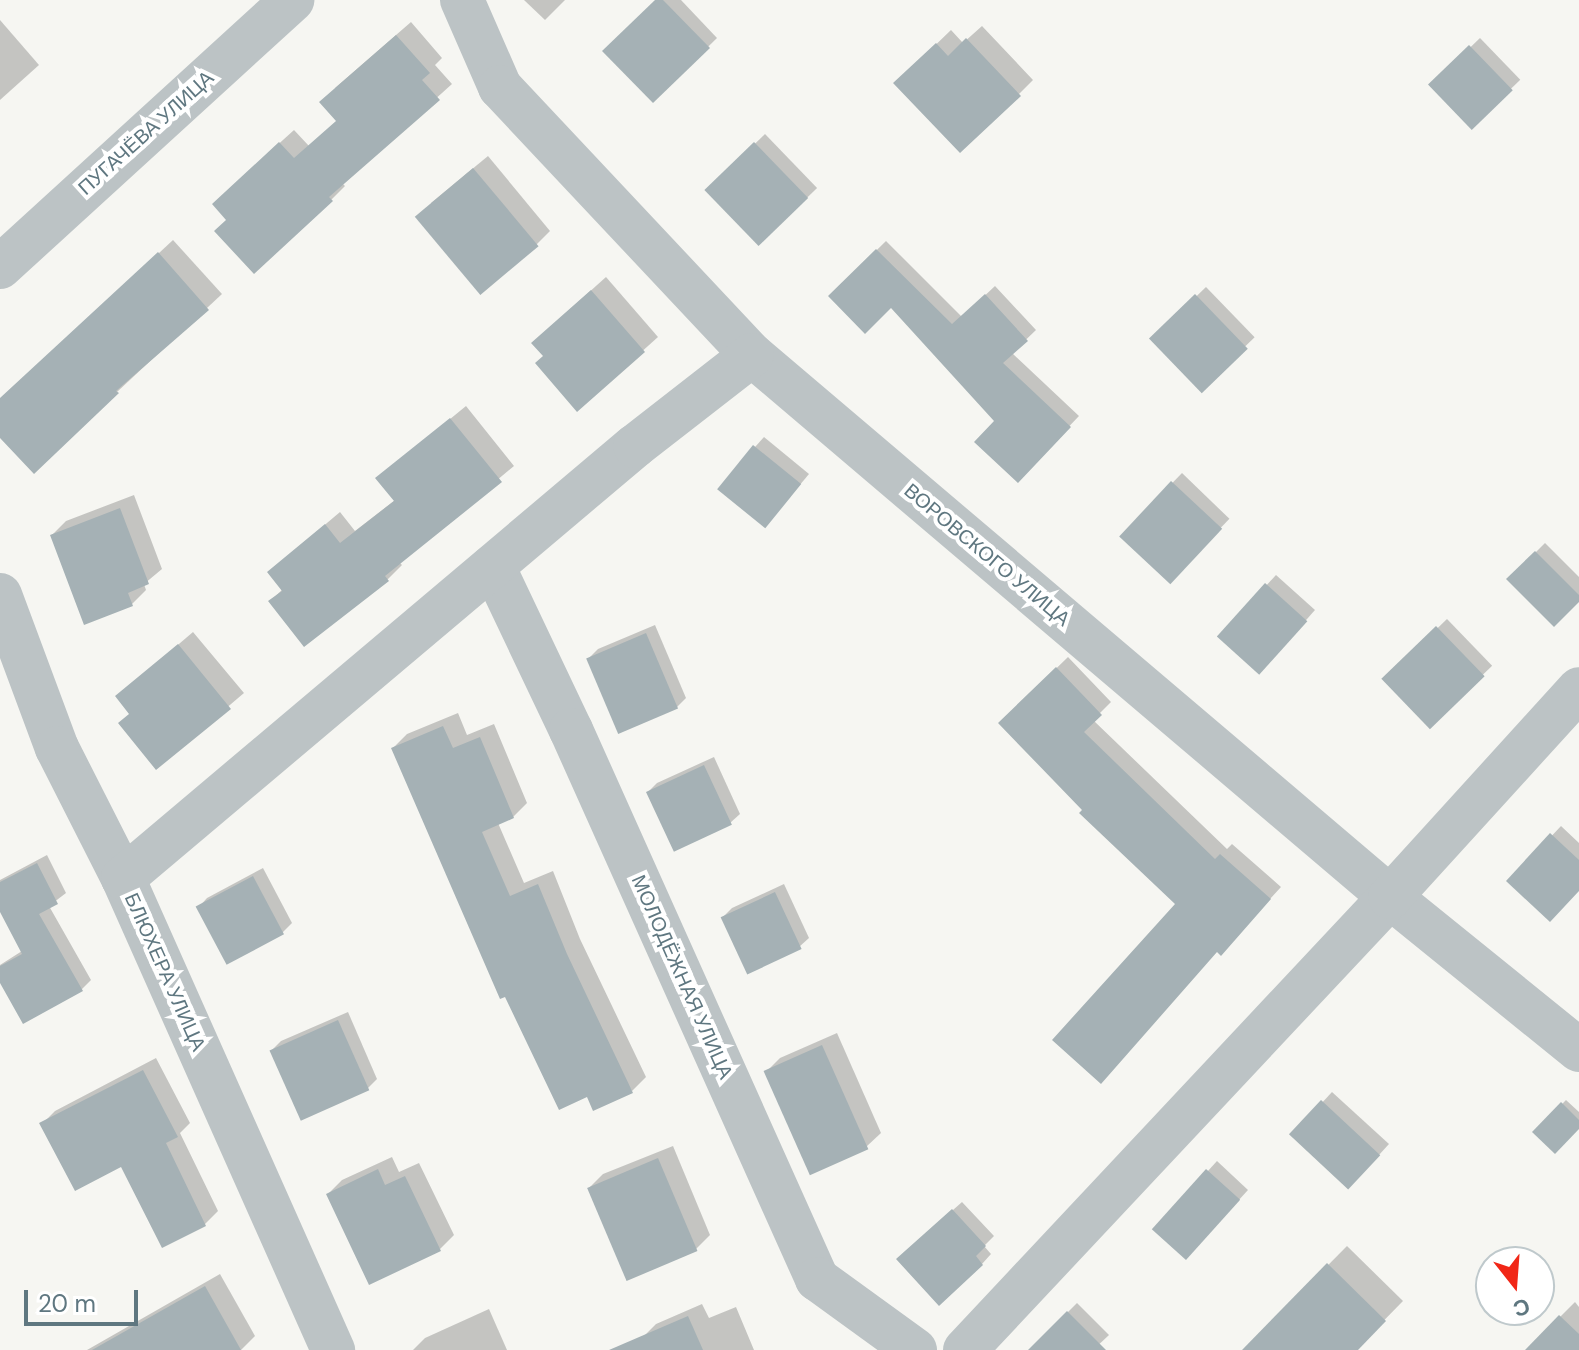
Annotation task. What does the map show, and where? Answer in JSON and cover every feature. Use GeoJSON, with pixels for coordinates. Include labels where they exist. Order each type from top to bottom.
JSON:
{"type":"FeatureCollection","features":[{"type":"Feature","properties":{"kind":"street","name":"ПУГАЧЁВА УЛИЦА"},"geometry":{"type":"LineString","coordinates":[[0,267],[292,0]]}},
{"type":"Feature","properties":{"kind":"street","name":"ВОРОВСКОГО УЛИЦА"},"geometry":{"type":"LineString","coordinates":[[462,0],[500,87],[752,355],[1390,897],[1579,1050]]}},
{"type":"Feature","properties":{"kind":"street"},"geometry":{"type":"LineString","coordinates":[[123,878],[635,446],[752,355]]}},
{"type":"Feature","properties":{"kind":"street","name":"МОЛОДЁЖНАЯ УЛИЦА"},"geometry":{"type":"LineString","coordinates":[[493,566],[571,730],[817,1279],[915,1350]]}},
{"type":"Feature","properties":{"kind":"street","name":"БЛЮХЕРА УЛИЦА"},"geometry":{"type":"LineString","coordinates":[[0,595],[57,748],[123,878],[333,1350]]}},
{"type":"Feature","properties":{"kind":"street"},"geometry":{"type":"LineString","coordinates":[[965,1350],[1390,897],[1579,689]]}},
{"type":"Feature","properties":{"kind":"building"},"geometry":{"type":"Polygon","coordinates":[[[655,0],[663,0],[710,48],[653,103],[602,51],[655,0]]]}},
{"type":"Feature","properties":{"kind":"building"},"geometry":{"type":"Polygon","coordinates":[[[396,35],[430,73],[422,80],[440,100],[329,197],[333,201],[254,274],[214,231],[226,220],[212,204],[279,142],[294,158],[336,121],[319,102],[396,35]]]}},
{"type":"Feature","properties":{"kind":"building"},"geometry":{"type":"Polygon","coordinates":[[[966,38],[1021,96],[960,153],[893,83],[936,43],[948,56],[966,38]]]}},
{"type":"Feature","properties":{"kind":"building"},"geometry":{"type":"Polygon","coordinates":[[[1469,45],[1513,90],[1472,130],[1428,85],[1469,45]]]}},
{"type":"Feature","properties":{"kind":"building"},"geometry":{"type":"Polygon","coordinates":[[[754,142],[808,198],[759,246],[704,190],[754,142]]]}},
{"type":"Feature","properties":{"kind":"building"},"geometry":{"type":"Polygon","coordinates":[[[473,168],[539,246],[480,295],[415,217],[473,168]]]}},
{"type":"Feature","properties":{"kind":"building"},"geometry":{"type":"Polygon","coordinates":[[[876,249],[952,324],[985,294],[1028,341],[1003,363],[1071,427],[1018,483],[974,442],[994,421],[891,308],[865,334],[828,296],[876,249]]]}},
{"type":"Feature","properties":{"kind":"building"},"geometry":{"type":"Polygon","coordinates":[[[158,252],[209,310],[116,391],[119,393],[34,474],[0,438],[0,398],[158,252]]]}},
{"type":"Feature","properties":{"kind":"building"},"geometry":{"type":"Polygon","coordinates":[[[591,290],[645,352],[577,412],[535,363],[543,356],[531,343],[591,290]]]}},
{"type":"Feature","properties":{"kind":"building"},"geometry":{"type":"Polygon","coordinates":[[[1195,294],[1248,349],[1202,393],[1149,338],[1195,294]]]}},
{"type":"Feature","properties":{"kind":"building"},"geometry":{"type":"Polygon","coordinates":[[[450,418],[502,482],[385,576],[389,581],[304,647],[268,601],[282,591],[267,572],[325,524],[340,543],[394,501],[375,478],[450,418]]]}},
{"type":"Feature","properties":{"kind":"building"},"geometry":{"type":"Polygon","coordinates":[[[753,445],[801,484],[765,528],[717,489],[753,445]]]}},
{"type":"Feature","properties":{"kind":"building"},"geometry":{"type":"Polygon","coordinates":[[[1171,481],[1222,529],[1170,584],[1119,537],[1171,481]]]}},
{"type":"Feature","properties":{"kind":"building"},"geometry":{"type":"Polygon","coordinates":[[[120,508],[149,584],[128,593],[133,606],[84,625],[50,535],[120,508]]]}},
{"type":"Feature","properties":{"kind":"building"},"geometry":{"type":"Polygon","coordinates":[[[1535,551],[1579,595],[1579,602],[1554,627],[1506,579],[1535,551]]]}},
{"type":"Feature","properties":{"kind":"building"},"geometry":{"type":"Polygon","coordinates":[[[1265,583],[1307,621],[1259,675],[1217,637],[1265,583]]]}},
{"type":"Feature","properties":{"kind":"building"},"geometry":{"type":"Polygon","coordinates":[[[1436,626],[1485,676],[1430,729],[1381,679],[1436,626]]]}},
{"type":"Feature","properties":{"kind":"building"},"geometry":{"type":"Polygon","coordinates":[[[646,633],[678,708],[618,734],[586,658],[646,633]]]}},
{"type":"Feature","properties":{"kind":"building"},"geometry":{"type":"Polygon","coordinates":[[[178,644],[231,709],[156,770],[118,723],[129,714],[115,696],[178,644]]]}},
{"type":"Feature","properties":{"kind":"building"},"geometry":{"type":"Polygon","coordinates":[[[1056,667],[1102,715],[1084,732],[1215,859],[1220,854],[1271,899],[1221,956],[1217,952],[1101,1084],[1052,1040],[1175,904],[1079,813],[1082,810],[998,723],[1056,667]]]}},
{"type":"Feature","properties":{"kind":"building"},"geometry":{"type":"Polygon","coordinates":[[[443,726],[453,748],[480,737],[514,818],[482,832],[510,896],[538,884],[567,954],[633,1093],[593,1111],[587,1097],[559,1110],[505,997],[500,999],[391,748],[443,726]]]}},
{"type":"Feature","properties":{"kind":"building"},"geometry":{"type":"Polygon","coordinates":[[[704,765],[732,825],[674,852],[646,792],[704,765]]]}},
{"type":"Feature","properties":{"kind":"building"},"geometry":{"type":"Polygon","coordinates":[[[1550,833],[1579,860],[1579,891],[1550,922],[1506,881],[1550,833]]]}},
{"type":"Feature","properties":{"kind":"building"},"geometry":{"type":"Polygon","coordinates":[[[37,863],[58,904],[39,914],[83,991],[23,1024],[0,983],[0,966],[22,954],[0,912],[0,882],[37,863]]]}},
{"type":"Feature","properties":{"kind":"building"},"geometry":{"type":"Polygon","coordinates":[[[253,876],[284,934],[227,965],[196,907],[253,876]]]}},
{"type":"Feature","properties":{"kind":"building"},"geometry":{"type":"Polygon","coordinates":[[[775,892],[802,949],[747,974],[721,917],[775,892]]]}},
{"type":"Feature","properties":{"kind":"building"},"geometry":{"type":"Polygon","coordinates":[[[338,1020],[369,1090],[301,1121],[269,1051],[338,1020]]]}},
{"type":"Feature","properties":{"kind":"building"},"geometry":{"type":"Polygon","coordinates":[[[822,1045],[868,1149],[810,1175],[764,1071],[822,1045]]]}},
{"type":"Feature","properties":{"kind":"building"},"geometry":{"type":"Polygon","coordinates":[[[143,1070],[178,1137],[166,1143],[206,1226],[162,1248],[121,1167],[75,1191],[39,1123],[143,1070]]]}},
{"type":"Feature","properties":{"kind":"building"},"geometry":{"type":"Polygon","coordinates":[[[1321,1100],[1380,1155],[1348,1190],[1289,1134],[1321,1100]]]}},
{"type":"Feature","properties":{"kind":"building"},"geometry":{"type":"Polygon","coordinates":[[[1561,1102],[1579,1120],[1579,1129],[1555,1154],[1532,1132],[1561,1102]]]}},
{"type":"Feature","properties":{"kind":"building"},"geometry":{"type":"Polygon","coordinates":[[[658,1158],[697,1251],[627,1281],[587,1188],[658,1158]]]}},
{"type":"Feature","properties":{"kind":"building"},"geometry":{"type":"Polygon","coordinates":[[[378,1169],[385,1185],[405,1176],[441,1251],[369,1285],[326,1194],[378,1169]]]}},
{"type":"Feature","properties":{"kind":"building"},"geometry":{"type":"Polygon","coordinates":[[[1206,1169],[1240,1200],[1186,1260],[1152,1229],[1206,1169]]]}},
{"type":"Feature","properties":{"kind":"building"},"geometry":{"type":"Polygon","coordinates":[[[952,1209],[986,1246],[976,1256],[983,1265],[939,1306],[896,1259],[952,1209]]]}},
{"type":"Feature","properties":{"kind":"building"},"geometry":{"type":"Polygon","coordinates":[[[1327,1263],[1386,1321],[1358,1350],[1242,1350],[1327,1263]]]}},
{"type":"Feature","properties":{"kind":"building"},"geometry":{"type":"Polygon","coordinates":[[[205,1286],[241,1350],[92,1350],[205,1286]]]}},
{"type":"Feature","properties":{"kind":"building"},"geometry":{"type":"Polygon","coordinates":[[[1067,1311],[1106,1350],[1028,1350],[1067,1311]]]}},
{"type":"Feature","properties":{"kind":"building"},"geometry":{"type":"Polygon","coordinates":[[[1559,1315],[1579,1334],[1579,1350],[1525,1350],[1548,1326],[1555,1326],[1559,1315]]]}},
{"type":"Feature","properties":{"kind":"building"},"geometry":{"type":"Polygon","coordinates":[[[688,1316],[703,1350],[609,1350],[688,1316]]]}}]}
